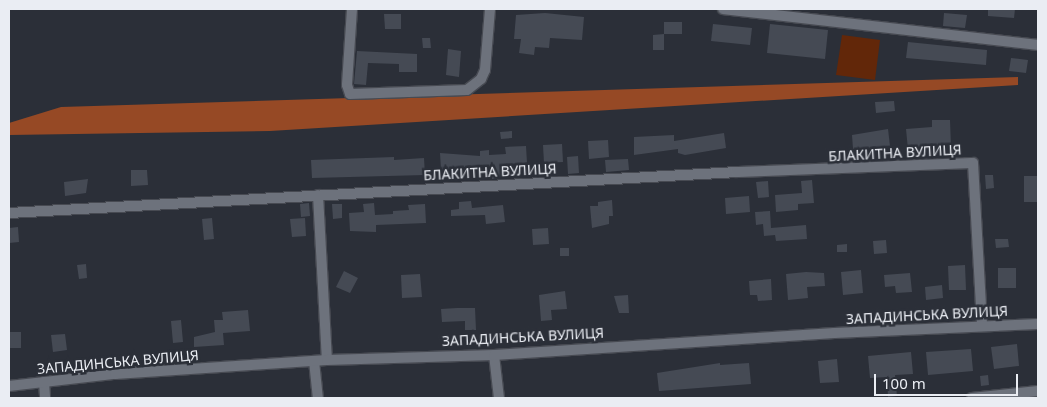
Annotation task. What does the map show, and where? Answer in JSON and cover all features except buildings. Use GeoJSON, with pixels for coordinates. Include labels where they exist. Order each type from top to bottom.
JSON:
{"type":"FeatureCollection","features":[{"type":"Feature","properties":{"kind":"street"},"geometry":{"type":"LineString","coordinates":[[352,9],[347,85],[350,94],[468,90],[481,80],[485,70],[490,9]]}},
{"type":"Feature","properties":{"kind":"street"},"geometry":{"type":"LineString","coordinates":[[723,9],[1038,45]]}},
{"type":"Feature","properties":{"kind":"street","name":"БЛАКИТНА ВУЛИЦЯ"},"geometry":{"type":"LineString","coordinates":[[9,212],[737,172],[973,163],[982,326]]}},
{"type":"Feature","properties":{"kind":"street"},"geometry":{"type":"LineString","coordinates":[[318,195],[327,360]]}},
{"type":"Feature","properties":{"kind":"street","name":"ЗАПАДИНСЬКА ВУЛИЦЯ"},"geometry":{"type":"LineString","coordinates":[[9,386],[115,374],[327,360],[494,355],[1038,324]]}},
{"type":"Feature","properties":{"kind":"street"},"geometry":{"type":"LineString","coordinates":[[494,355],[499,398]]}},
{"type":"Feature","properties":{"kind":"street"},"geometry":{"type":"LineString","coordinates":[[314,361],[318,398]]}},
{"type":"Feature","properties":{"kind":"street"},"geometry":{"type":"LineString","coordinates":[[44,382],[45,398]]}},
{"type":"Feature","properties":{"kind":"street"},"geometry":{"type":"LineString","coordinates":[[972,398],[1038,391]]}},
{"type":"Feature","properties":{"kind":"shaded area"},"geometry":{"type":"Polygon","coordinates":[[[842,35],[880,40],[875,80],[836,75],[842,35]]]}},
{"type":"Feature","properties":{"kind":"shaded area"},"geometry":{"type":"Polygon","coordinates":[[[1018,77],[1018,85],[270,131],[9,135],[9,123],[61,107],[1018,77]]]}}]}
